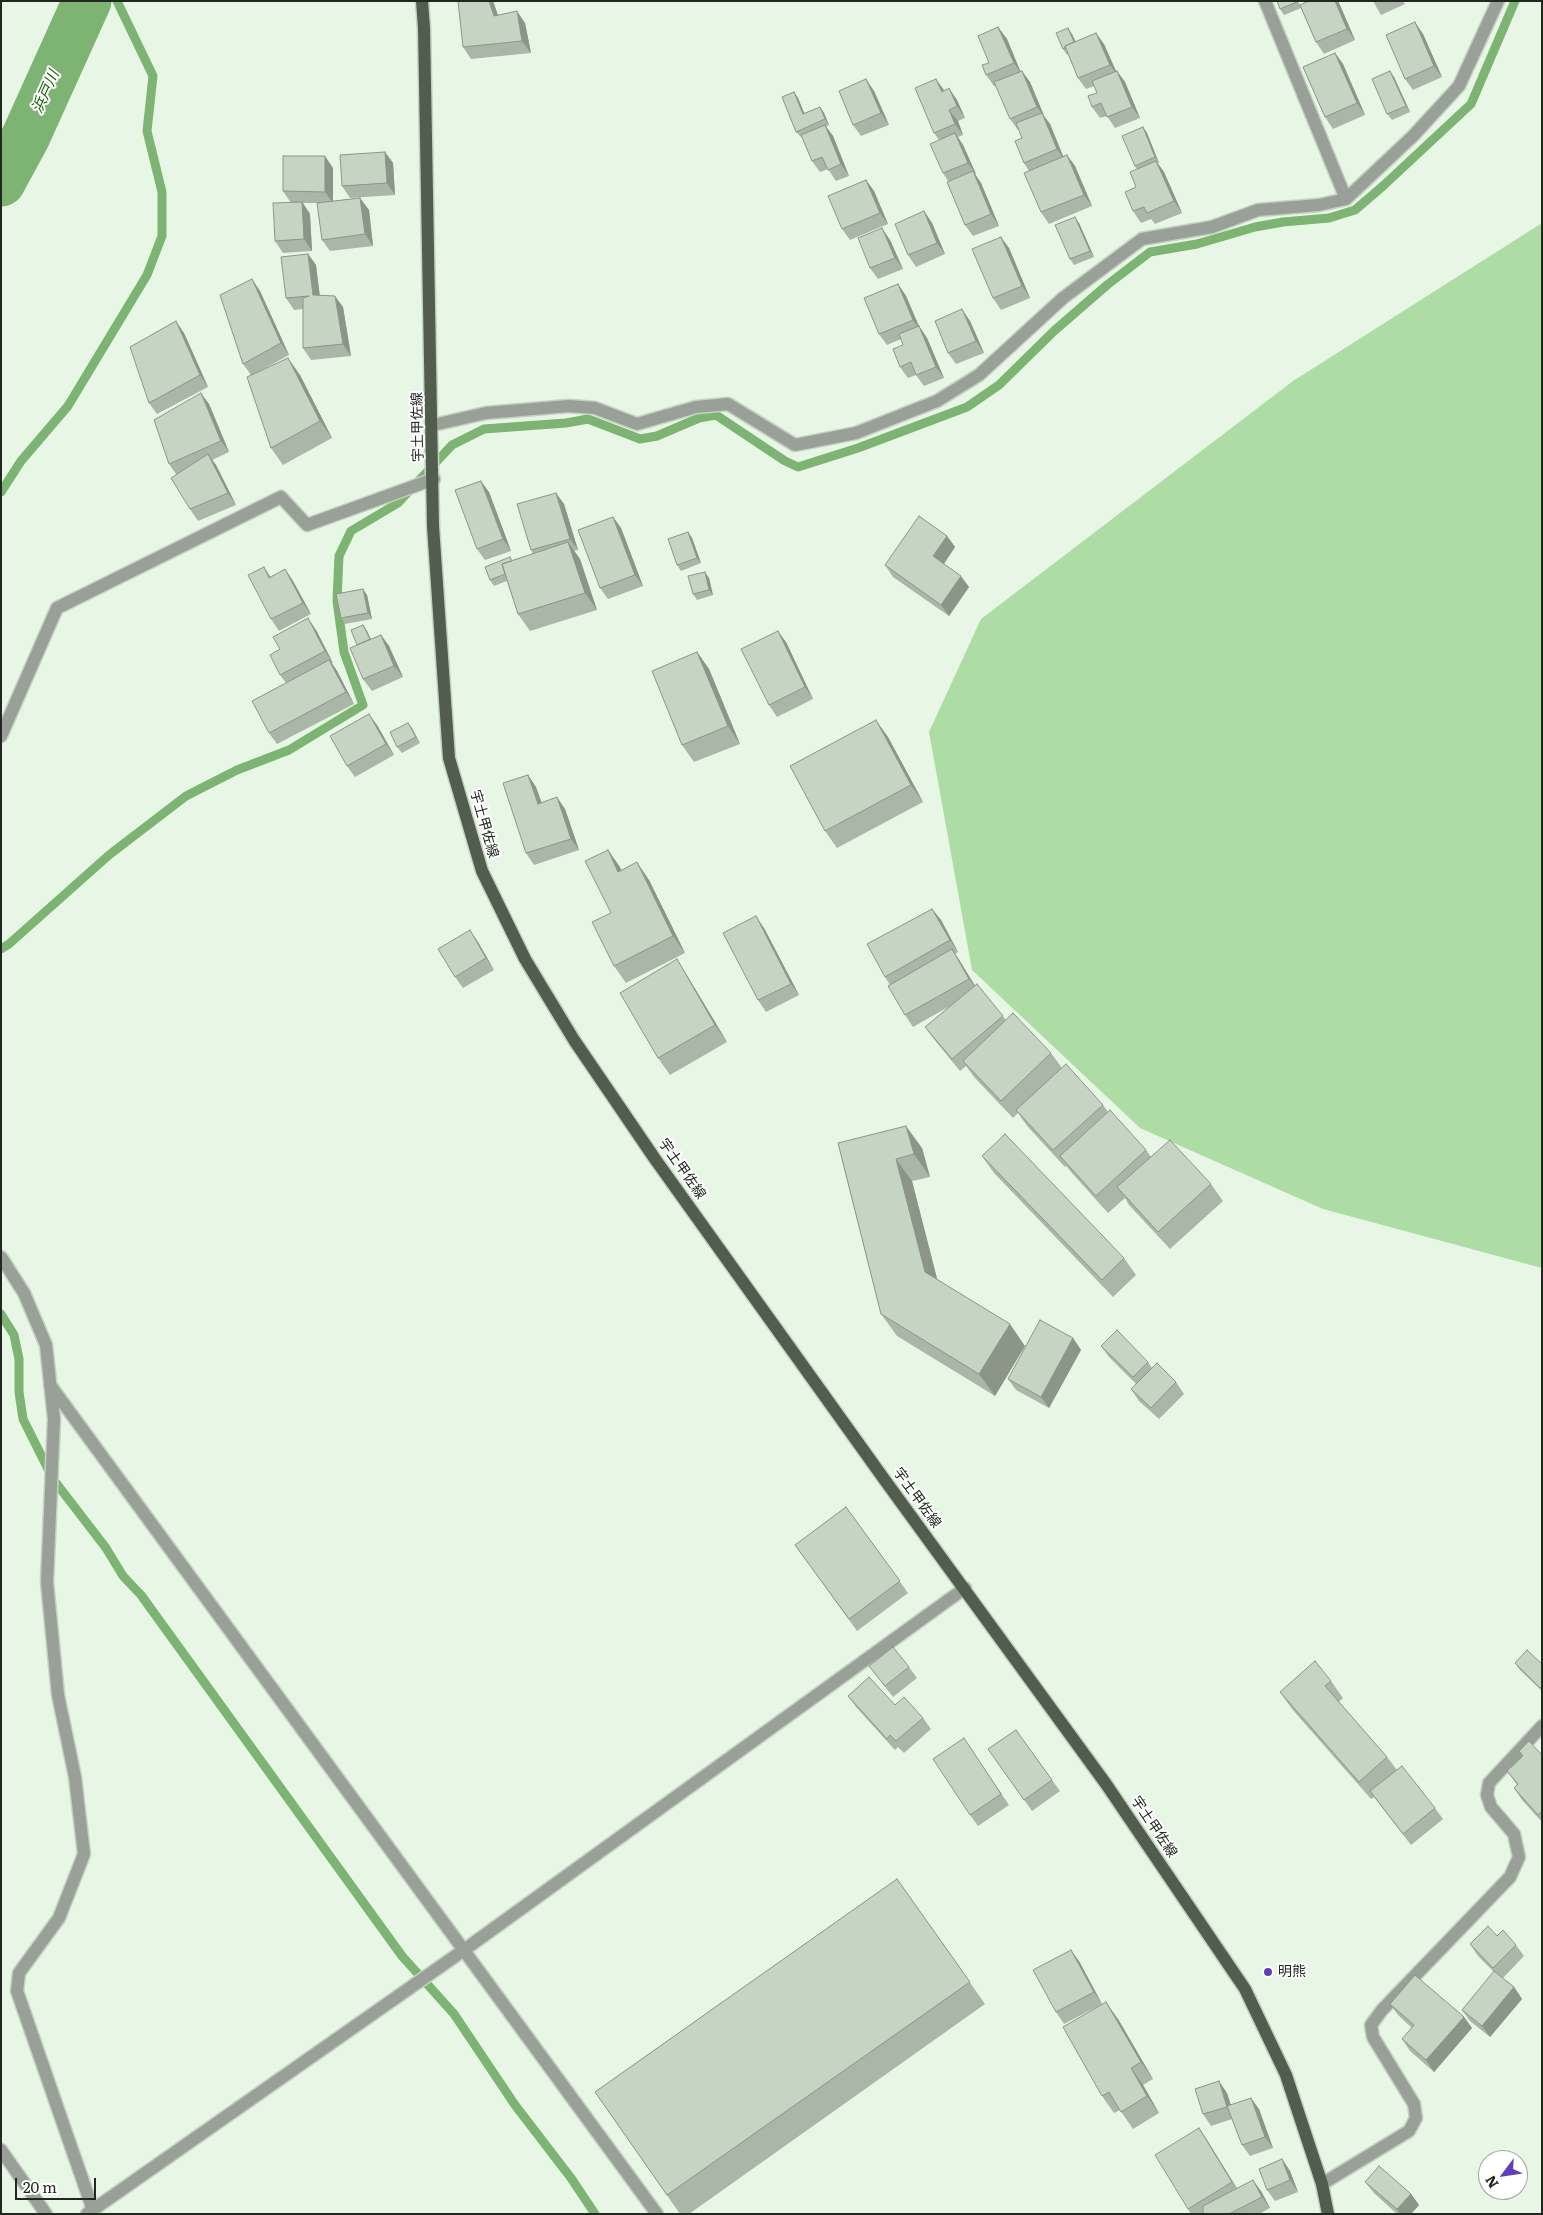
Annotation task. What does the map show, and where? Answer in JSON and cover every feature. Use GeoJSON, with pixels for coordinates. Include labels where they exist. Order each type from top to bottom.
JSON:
{"type":"FeatureCollection","features":[{"type":"Feature","properties":{"kind":"main road","name":"宇土甲佐線"},"geometry":{"type":"LineString","coordinates":[[422,1],[433,425],[433,526],[449,758],[482,871],[525,959],[574,1040],[696,1215],[1106,1784],[1245,1989],[1286,2075],[1322,2184],[1328,2214]]}},
{"type":"Feature","properties":{"kind":"street"},"geometry":{"type":"LineString","coordinates":[[1266,1],[1346,199]]}},
{"type":"Feature","properties":{"kind":"street"},"geometry":{"type":"LineString","coordinates":[[433,425],[486,413],[569,406],[595,408],[637,424],[696,407],[728,404],[794,445],[856,433],[937,401],[979,375],[1064,298],[1142,239],[1212,227],[1258,210],[1319,205],[1346,199],[1413,136],[1459,86],[1498,1]]}},
{"type":"Feature","properties":{"kind":"street"},"geometry":{"type":"LineString","coordinates":[[1,736],[57,608],[281,498],[307,525],[434,479]]}},
{"type":"Feature","properties":{"kind":"street"},"geometry":{"type":"LineString","coordinates":[[1,1257],[24,1293],[46,1345],[54,1419],[47,1582],[58,1694],[74,1777],[84,1854],[59,1918],[19,1973],[17,1991],[90,2212],[464,1950],[965,1588]]}},
{"type":"Feature","properties":{"kind":"street"},"geometry":{"type":"LineString","coordinates":[[50,1385],[656,2214]]}},
{"type":"Feature","properties":{"kind":"street"},"geometry":{"type":"LineString","coordinates":[[1322,2184],[1409,2131],[1416,2118],[1414,2104],[1373,2037],[1371,2025],[1382,2010],[1510,1877],[1518,1857],[1514,1834],[1491,1807],[1487,1795],[1489,1783],[1542,1726]]}},
{"type":"Feature","properties":{"kind":"street"},"geometry":{"type":"LineString","coordinates":[[1,2150],[46,2214]]}},
{"type":"Feature","properties":{"kind":"green space"},"geometry":{"type":"Polygon","coordinates":[[[1542,223],[1542,1268],[1323,1209],[1140,1128],[972,970],[929,732],[981,619],[1293,381],[1542,223]]]}},
{"type":"Feature","properties":{"kind":"building"},"geometry":{"type":"Polygon","coordinates":[[[458,1],[489,1],[494,16],[517,11],[522,41],[463,47],[458,1]]]}},
{"type":"Feature","properties":{"kind":"building"},"geometry":{"type":"Polygon","coordinates":[[[1277,1],[1297,1],[1297,2],[1280,9],[1277,1]]]}},
{"type":"Feature","properties":{"kind":"building"},"geometry":{"type":"Polygon","coordinates":[[[1309,1],[1335,1],[1347,29],[1316,42],[1300,5],[1309,1]]]}},
{"type":"Feature","properties":{"kind":"building"},"geometry":{"type":"Polygon","coordinates":[[[1415,22],[1434,66],[1405,79],[1386,35],[1415,22]]]}},
{"type":"Feature","properties":{"kind":"building"},"geometry":{"type":"Polygon","coordinates":[[[998,27],[1014,63],[986,75],[982,65],[989,63],[978,36],[998,27]]]}},
{"type":"Feature","properties":{"kind":"building"},"geometry":{"type":"Polygon","coordinates":[[[1068,28],[1074,42],[1063,49],[1056,33],[1068,28]]]}},
{"type":"Feature","properties":{"kind":"building"},"geometry":{"type":"Polygon","coordinates":[[[1096,33],[1110,65],[1078,78],[1065,46],[1096,33]]]}},
{"type":"Feature","properties":{"kind":"building"},"geometry":{"type":"Polygon","coordinates":[[[1335,53],[1357,103],[1325,117],[1303,67],[1335,53]]]}},
{"type":"Feature","properties":{"kind":"building"},"geometry":{"type":"Polygon","coordinates":[[[1022,71],[1037,107],[1010,119],[994,82],[1022,71]]]}},
{"type":"Feature","properties":{"kind":"building"},"geometry":{"type":"Polygon","coordinates":[[[1117,71],[1132,107],[1107,117],[1101,103],[1092,107],[1088,96],[1097,93],[1092,81],[1117,71]]]}},
{"type":"Feature","properties":{"kind":"building"},"geometry":{"type":"Polygon","coordinates":[[[1390,71],[1406,106],[1387,114],[1372,79],[1390,71]]]}},
{"type":"Feature","properties":{"kind":"building"},"geometry":{"type":"Polygon","coordinates":[[[866,79],[881,113],[853,125],[839,91],[866,79]]]}},
{"type":"Feature","properties":{"kind":"building"},"geometry":{"type":"Polygon","coordinates":[[[936,79],[942,92],[949,88],[957,106],[949,110],[955,124],[934,133],[915,88],[936,79]]]}},
{"type":"Feature","properties":{"kind":"building"},"geometry":{"type":"Polygon","coordinates":[[[794,92],[803,114],[820,107],[825,119],[796,132],[782,97],[794,92]]]}},
{"type":"Feature","properties":{"kind":"building"},"geometry":{"type":"Polygon","coordinates":[[[1042,113],[1057,149],[1024,163],[1015,141],[1022,138],[1016,123],[1042,113]]]}},
{"type":"Feature","properties":{"kind":"building"},"geometry":{"type":"Polygon","coordinates":[[[825,125],[841,164],[828,170],[822,157],[812,161],[801,135],[825,125]]]}},
{"type":"Feature","properties":{"kind":"building"},"geometry":{"type":"Polygon","coordinates":[[[1143,127],[1155,157],[1135,166],[1122,136],[1143,127]]]}},
{"type":"Feature","properties":{"kind":"building"},"geometry":{"type":"Polygon","coordinates":[[[955,133],[968,163],[943,173],[930,144],[955,133]]]}},
{"type":"Feature","properties":{"kind":"building"},"geometry":{"type":"Polygon","coordinates":[[[385,152],[387,183],[342,186],[340,155],[385,152]]]}},
{"type":"Feature","properties":{"kind":"building"},"geometry":{"type":"Polygon","coordinates":[[[1067,155],[1084,195],[1041,212],[1024,173],[1067,155]]]}},
{"type":"Feature","properties":{"kind":"building"},"geometry":{"type":"Polygon","coordinates":[[[283,156],[325,156],[325,192],[283,191],[283,156]]]}},
{"type":"Feature","properties":{"kind":"building"},"geometry":{"type":"Polygon","coordinates":[[[1156,161],[1174,201],[1147,213],[1144,207],[1133,211],[1125,192],[1136,187],[1130,172],[1156,161]]]}},
{"type":"Feature","properties":{"kind":"building"},"geometry":{"type":"Polygon","coordinates":[[[973,171],[991,214],[965,225],[947,182],[973,171]]]}},
{"type":"Feature","properties":{"kind":"building"},"geometry":{"type":"Polygon","coordinates":[[[866,180],[880,213],[842,229],[828,196],[866,180]]]}},
{"type":"Feature","properties":{"kind":"building"},"geometry":{"type":"Polygon","coordinates":[[[360,198],[365,234],[322,240],[317,203],[360,198]]]}},
{"type":"Feature","properties":{"kind":"building"},"geometry":{"type":"Polygon","coordinates":[[[302,202],[304,239],[275,241],[273,203],[302,202]]]}},
{"type":"Feature","properties":{"kind":"building"},"geometry":{"type":"Polygon","coordinates":[[[924,211],[937,243],[908,255],[895,224],[924,211]]]}},
{"type":"Feature","properties":{"kind":"building"},"geometry":{"type":"Polygon","coordinates":[[[1075,217],[1090,251],[1070,259],[1055,225],[1075,217]]]}},
{"type":"Feature","properties":{"kind":"building"},"geometry":{"type":"Polygon","coordinates":[[[882,228],[895,258],[870,268],[858,238],[882,228]]]}},
{"type":"Feature","properties":{"kind":"building"},"geometry":{"type":"Polygon","coordinates":[[[1001,237],[1022,286],[993,298],[972,249],[1001,237]]]}},
{"type":"Feature","properties":{"kind":"building"},"geometry":{"type":"Polygon","coordinates":[[[308,254],[313,295],[335,296],[343,344],[303,348],[303,298],[309,296],[286,298],[281,257],[308,254]]]}},
{"type":"Feature","properties":{"kind":"building"},"geometry":{"type":"Polygon","coordinates":[[[252,279],[281,343],[243,364],[220,295],[252,279]]]}},
{"type":"Feature","properties":{"kind":"building"},"geometry":{"type":"Polygon","coordinates":[[[898,284],[913,320],[879,334],[864,298],[898,284]]]}},
{"type":"Feature","properties":{"kind":"building"},"geometry":{"type":"Polygon","coordinates":[[[962,309],[976,341],[948,353],[935,321],[962,309]]]}},
{"type":"Feature","properties":{"kind":"building"},"geometry":{"type":"Polygon","coordinates":[[[176,321],[200,375],[149,403],[130,347],[176,321]]]}},
{"type":"Feature","properties":{"kind":"building"},"geometry":{"type":"Polygon","coordinates":[[[919,326],[936,367],[916,375],[911,362],[900,367],[893,349],[903,345],[899,334],[919,326]]]}},
{"type":"Feature","properties":{"kind":"building"},"geometry":{"type":"Polygon","coordinates":[[[288,358],[320,421],[271,448],[247,377],[288,358]]]}},
{"type":"Feature","properties":{"kind":"building"},"geometry":{"type":"Polygon","coordinates":[[[201,393],[221,441],[169,464],[154,420],[201,393]]]}},
{"type":"Feature","properties":{"kind":"building"},"geometry":{"type":"Polygon","coordinates":[[[208,454],[228,493],[190,509],[171,478],[208,454]]]}},
{"type":"Feature","properties":{"kind":"building"},"geometry":{"type":"Polygon","coordinates":[[[481,481],[503,539],[477,549],[455,490],[481,481]]]}},
{"type":"Feature","properties":{"kind":"building"},"geometry":{"type":"Polygon","coordinates":[[[556,493],[570,539],[531,550],[517,504],[556,493]]]}},
{"type":"Feature","properties":{"kind":"building"},"geometry":{"type":"Polygon","coordinates":[[[919,516],[947,536],[933,556],[961,576],[941,605],[885,565],[919,516]]]}},
{"type":"Feature","properties":{"kind":"building"},"geometry":{"type":"Polygon","coordinates":[[[613,517],[635,575],[600,588],[578,530],[613,517]]]}},
{"type":"Feature","properties":{"kind":"building"},"geometry":{"type":"Polygon","coordinates":[[[688,532],[697,558],[677,565],[668,539],[688,532]]]}},
{"type":"Feature","properties":{"kind":"building"},"geometry":{"type":"Polygon","coordinates":[[[568,542],[585,593],[518,614],[502,564],[568,542]]]}},
{"type":"Feature","properties":{"kind":"building"},"geometry":{"type":"Polygon","coordinates":[[[510,557],[512,561],[502,564],[505,574],[490,580],[485,567],[510,557]]]}},
{"type":"Feature","properties":{"kind":"building"},"geometry":{"type":"Polygon","coordinates":[[[264,567],[269,578],[285,569],[303,603],[271,619],[248,575],[264,567]]]}},
{"type":"Feature","properties":{"kind":"building"},"geometry":{"type":"Polygon","coordinates":[[[705,572],[709,590],[693,594],[688,576],[705,572]]]}},
{"type":"Feature","properties":{"kind":"building"},"geometry":{"type":"Polygon","coordinates":[[[363,589],[368,613],[341,618],[336,594],[363,589]]]}},
{"type":"Feature","properties":{"kind":"building"},"geometry":{"type":"Polygon","coordinates":[[[308,618],[325,651],[280,675],[270,655],[280,649],[273,637],[308,618]]]}},
{"type":"Feature","properties":{"kind":"building"},"geometry":{"type":"Polygon","coordinates":[[[363,625],[370,639],[357,645],[351,630],[363,625]]]}},
{"type":"Feature","properties":{"kind":"building"},"geometry":{"type":"Polygon","coordinates":[[[778,631],[805,687],[769,705],[741,649],[778,631]]]}},
{"type":"Feature","properties":{"kind":"building"},"geometry":{"type":"Polygon","coordinates":[[[381,635],[394,666],[363,679],[350,648],[381,635]]]}},
{"type":"Feature","properties":{"kind":"building"},"geometry":{"type":"Polygon","coordinates":[[[697,652],[728,726],[682,745],[652,671],[697,652]]]}},
{"type":"Feature","properties":{"kind":"building"},"geometry":{"type":"Polygon","coordinates":[[[329,660],[346,692],[269,733],[252,701],[329,660]]]}},
{"type":"Feature","properties":{"kind":"building"},"geometry":{"type":"Polygon","coordinates":[[[369,714],[386,744],[347,766],[330,736],[369,714]]]}},
{"type":"Feature","properties":{"kind":"building"},"geometry":{"type":"Polygon","coordinates":[[[876,720],[911,785],[825,831],[790,766],[876,720]]]}},
{"type":"Feature","properties":{"kind":"building"},"geometry":{"type":"Polygon","coordinates":[[[408,723],[416,737],[397,747],[390,732],[408,723]]]}},
{"type":"Feature","properties":{"kind":"building"},"geometry":{"type":"Polygon","coordinates":[[[528,775],[538,804],[557,797],[571,839],[526,853],[503,783],[528,775]]]}},
{"type":"Feature","properties":{"kind":"building"},"geometry":{"type":"Polygon","coordinates":[[[608,850],[618,872],[637,862],[673,936],[614,966],[592,922],[611,913],[585,861],[608,850]]]}},
{"type":"Feature","properties":{"kind":"building"},"geometry":{"type":"Polygon","coordinates":[[[932,909],[950,940],[885,977],[867,944],[932,909]]]}},
{"type":"Feature","properties":{"kind":"building"},"geometry":{"type":"Polygon","coordinates":[[[756,916],[791,984],[758,1000],[723,933],[756,916]]]}},
{"type":"Feature","properties":{"kind":"building"},"geometry":{"type":"Polygon","coordinates":[[[470,930],[486,958],[455,977],[438,949],[470,930]]]}},
{"type":"Feature","properties":{"kind":"building"},"geometry":{"type":"Polygon","coordinates":[[[952,949],[969,979],[905,1015],[888,986],[952,949]]]}},
{"type":"Feature","properties":{"kind":"building"},"geometry":{"type":"Polygon","coordinates":[[[677,959],[715,1025],[658,1058],[620,993],[677,959]]]}},
{"type":"Feature","properties":{"kind":"building"},"geometry":{"type":"Polygon","coordinates":[[[977,984],[1003,1016],[952,1059],[925,1027],[977,984]]]}},
{"type":"Feature","properties":{"kind":"building"},"geometry":{"type":"Polygon","coordinates":[[[1013,1013],[1051,1053],[1001,1101],[963,1061],[1013,1013]]]}},
{"type":"Feature","properties":{"kind":"building"},"geometry":{"type":"Polygon","coordinates":[[[1066,1064],[1103,1105],[1053,1150],[1016,1110],[1066,1064]]]}},
{"type":"Feature","properties":{"kind":"building"},"geometry":{"type":"Polygon","coordinates":[[[1110,1110],[1146,1150],[1096,1196],[1060,1156],[1110,1110]]]}},
{"type":"Feature","properties":{"kind":"building"},"geometry":{"type":"Polygon","coordinates":[[[906,1126],[914,1154],[896,1159],[925,1272],[1010,1324],[979,1374],[881,1314],[838,1143],[906,1126]]]}},
{"type":"Feature","properties":{"kind":"building"},"geometry":{"type":"Polygon","coordinates":[[[1005,1134],[1124,1258],[1102,1280],[982,1156],[1005,1134]]]}},
{"type":"Feature","properties":{"kind":"building"},"geometry":{"type":"Polygon","coordinates":[[[1170,1140],[1211,1184],[1158,1232],[1117,1187],[1170,1140]]]}},
{"type":"Feature","properties":{"kind":"building"},"geometry":{"type":"Polygon","coordinates":[[[1040,1320],[1073,1338],[1041,1397],[1008,1379],[1040,1320]]]}},
{"type":"Feature","properties":{"kind":"building"},"geometry":{"type":"Polygon","coordinates":[[[1117,1330],[1148,1362],[1133,1377],[1101,1346],[1117,1330]]]}},
{"type":"Feature","properties":{"kind":"building"},"geometry":{"type":"Polygon","coordinates":[[[1157,1363],[1176,1382],[1151,1408],[1131,1389],[1157,1363]]]}},
{"type":"Feature","properties":{"kind":"building"},"geometry":{"type":"Polygon","coordinates":[[[846,1507],[900,1581],[849,1619],[795,1545],[846,1507]]]}},
{"type":"Feature","properties":{"kind":"building"},"geometry":{"type":"Polygon","coordinates":[[[893,1647],[909,1667],[885,1686],[869,1666],[893,1647]]]}},
{"type":"Feature","properties":{"kind":"building"},"geometry":{"type":"Polygon","coordinates":[[[1527,1650],[1542,1664],[1542,1686],[1540,1688],[1515,1663],[1527,1650]]]}},
{"type":"Feature","properties":{"kind":"building"},"geometry":{"type":"Polygon","coordinates":[[[1315,1661],[1331,1681],[1325,1686],[1387,1757],[1359,1782],[1280,1692],[1315,1661]]]}},
{"type":"Feature","properties":{"kind":"building"},"geometry":{"type":"Polygon","coordinates":[[[869,1677],[895,1705],[904,1697],[923,1718],[896,1741],[890,1735],[887,1739],[848,1696],[869,1677]]]}},
{"type":"Feature","properties":{"kind":"building"},"geometry":{"type":"Polygon","coordinates":[[[1016,1730],[1052,1780],[1024,1800],[988,1749],[1016,1730]]]}},
{"type":"Feature","properties":{"kind":"building"},"geometry":{"type":"Polygon","coordinates":[[[964,1738],[1001,1794],[970,1815],[933,1759],[964,1738]]]}},
{"type":"Feature","properties":{"kind":"building"},"geometry":{"type":"Polygon","coordinates":[[[1529,1741],[1542,1755],[1542,1811],[1538,1815],[1514,1788],[1518,1784],[1507,1771],[1523,1756],[1519,1751],[1529,1741]]]}},
{"type":"Feature","properties":{"kind":"building"},"geometry":{"type":"Polygon","coordinates":[[[1402,1766],[1435,1808],[1403,1834],[1370,1791],[1402,1766]]]}},
{"type":"Feature","properties":{"kind":"building"},"geometry":{"type":"Polygon","coordinates":[[[897,1879],[970,1982],[667,2195],[595,2092],[897,1879]]]}},
{"type":"Feature","properties":{"kind":"building"},"geometry":{"type":"Polygon","coordinates":[[[1488,1926],[1497,1936],[1503,1930],[1516,1945],[1493,1968],[1470,1944],[1488,1926]]]}},
{"type":"Feature","properties":{"kind":"building"},"geometry":{"type":"Polygon","coordinates":[[[1071,1950],[1094,1992],[1056,2012],[1033,1970],[1071,1950]]]}},
{"type":"Feature","properties":{"kind":"building"},"geometry":{"type":"Polygon","coordinates":[[[1494,1971],[1514,1987],[1482,2026],[1462,2010],[1494,1971]]]}},
{"type":"Feature","properties":{"kind":"building"},"geometry":{"type":"Polygon","coordinates":[[[1415,1975],[1464,2017],[1426,2060],[1402,2039],[1414,2025],[1390,2004],[1415,1975]]]}},
{"type":"Feature","properties":{"kind":"building"},"geometry":{"type":"Polygon","coordinates":[[[1106,2002],[1141,2062],[1131,2068],[1147,2096],[1121,2112],[1109,2092],[1102,2096],[1063,2027],[1106,2002]]]}},
{"type":"Feature","properties":{"kind":"building"},"geometry":{"type":"Polygon","coordinates":[[[1219,2081],[1227,2107],[1203,2114],[1195,2089],[1219,2081]]]}},
{"type":"Feature","properties":{"kind":"building"},"geometry":{"type":"Polygon","coordinates":[[[1251,2098],[1265,2137],[1242,2145],[1227,2106],[1251,2098]]]}},
{"type":"Feature","properties":{"kind":"building"},"geometry":{"type":"Polygon","coordinates":[[[1199,2128],[1232,2182],[1188,2209],[1155,2155],[1199,2128]]]}},
{"type":"Feature","properties":{"kind":"building"},"geometry":{"type":"Polygon","coordinates":[[[1282,2159],[1290,2180],[1267,2190],[1259,2169],[1282,2159]]]}},
{"type":"Feature","properties":{"kind":"building"},"geometry":{"type":"Polygon","coordinates":[[[1379,2166],[1411,2194],[1397,2209],[1365,2182],[1379,2166]]]}},
{"type":"Feature","properties":{"kind":"building"},"geometry":{"type":"Polygon","coordinates":[[[1253,2180],[1262,2197],[1229,2214],[1203,2214],[1203,2206],[1253,2180]]]}},
{"type":"Feature","properties":{"kind":"waterway","name":"浜戸川"},"geometry":{"type":"LineString","coordinates":[[1,182],[26,136],[87,1]]}},
{"type":"Feature","properties":{"kind":"waterway"},"geometry":{"type":"LineString","coordinates":[[1,492],[21,461],[68,406],[147,275],[162,236],[162,192],[147,131],[153,76],[117,1]]}},
{"type":"Feature","properties":{"kind":"waterway"},"geometry":{"type":"LineString","coordinates":[[1,949],[109,855],[186,796],[237,770],[289,750],[363,705],[344,652],[337,601],[339,556],[351,531],[398,503],[452,445],[484,429],[566,423],[588,419],[640,439],[657,436],[699,418],[716,415],[785,461],[798,467],[858,448],[967,407],[999,385],[1054,331],[1107,285],[1150,252],[1197,244],[1255,227],[1283,222],[1329,218],[1355,210],[1471,104],[1515,1]]}},
{"type":"Feature","properties":{"kind":"waterway"},"geometry":{"type":"LineString","coordinates":[[1,1314],[14,1335],[19,1359],[19,1392],[23,1419],[53,1479],[106,1548],[123,1576],[141,1595],[402,1956],[454,2014],[515,2105],[571,2178],[595,2214]]}},
{"type":"Feature","properties":{"kind":"place","name":"明熊"},"geometry":{"type":"Point","coordinates":[1268,1972]}}]}
